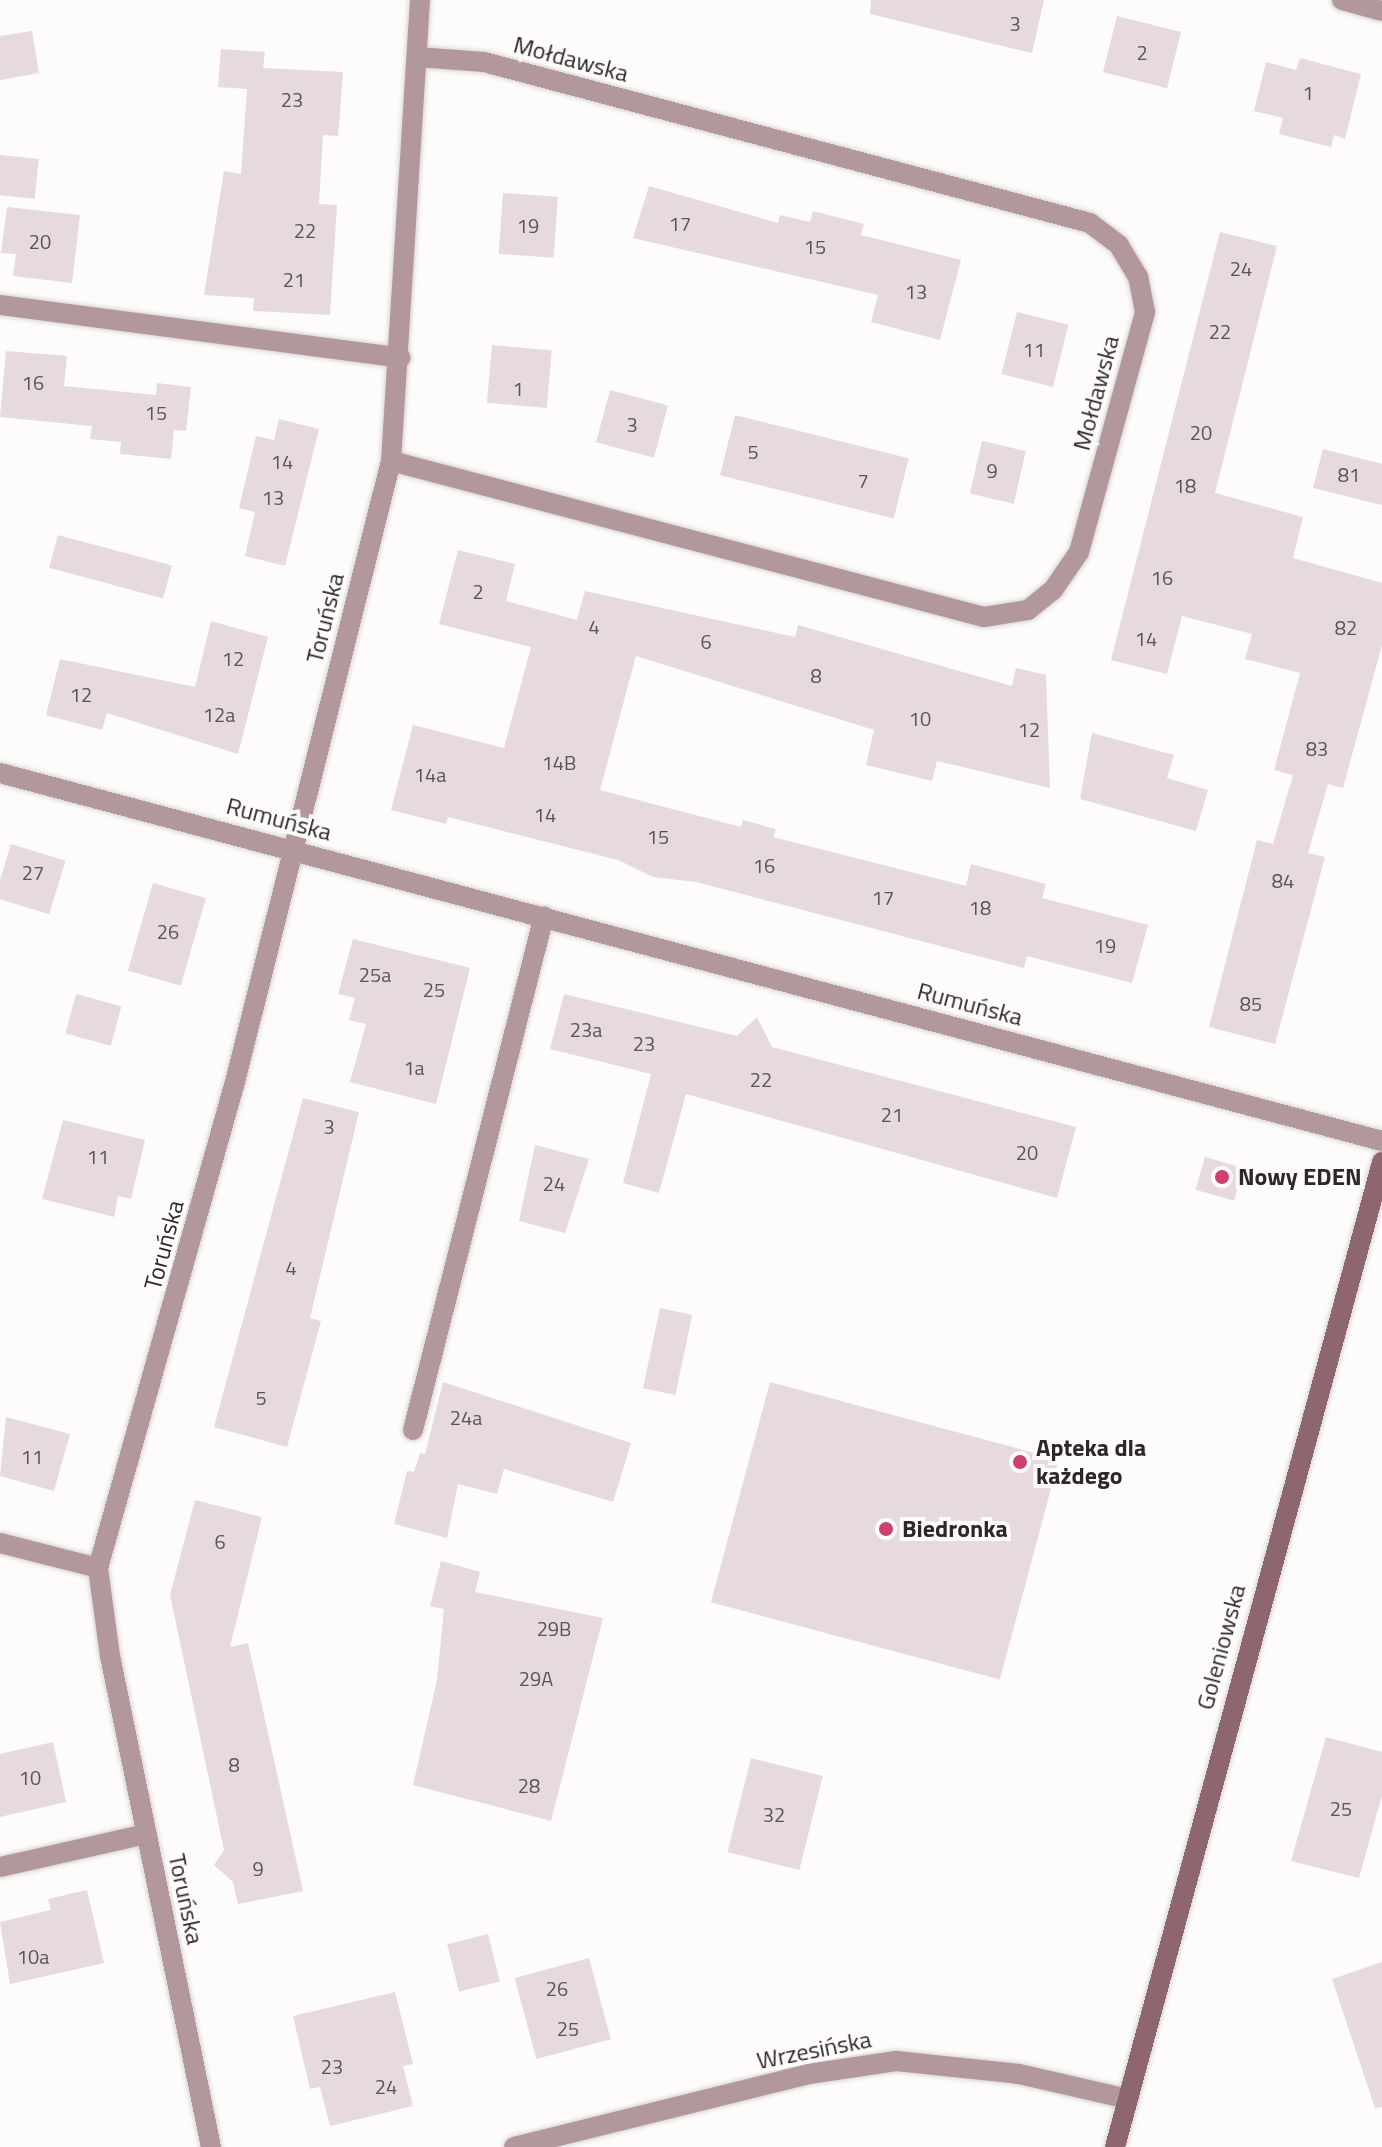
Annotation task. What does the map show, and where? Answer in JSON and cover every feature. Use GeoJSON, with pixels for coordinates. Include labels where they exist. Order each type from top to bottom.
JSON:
{"type":"FeatureCollection","features":[{"type":"Feature","properties":{"kind":"street","name":"Toruńska"},"geometry":{"type":"LineString","coordinates":[[211,2147],[146,1834],[98,1568],[295,850],[391,461],[401,358],[420,0]]}},
{"type":"Feature","properties":{"kind":"street"},"geometry":{"type":"LineString","coordinates":[[1342,0],[1382,11]]}},
{"type":"Feature","properties":{"kind":"street","name":"Mołdawska"},"geometry":{"type":"LineString","coordinates":[[391,461],[984,617],[1028,610],[1053,590],[1079,552],[1145,312],[1138,277],[1119,245],[1090,223],[484,62],[417,57]]}},
{"type":"Feature","properties":{"kind":"street"},"geometry":{"type":"LineString","coordinates":[[0,305],[401,358]]}},
{"type":"Feature","properties":{"kind":"street","name":"Rumuńska"},"geometry":{"type":"LineString","coordinates":[[0,773],[1382,1141]]}},
{"type":"Feature","properties":{"kind":"street"},"geometry":{"type":"LineString","coordinates":[[413,1430],[544,916]]}},
{"type":"Feature","properties":{"kind":"street","name":"Goleniowska"},"geometry":{"type":"LineString","coordinates":[[1115,2147],[1381,1170]]}},
{"type":"Feature","properties":{"kind":"street"},"geometry":{"type":"LineString","coordinates":[[0,1543],[98,1568]]}},
{"type":"Feature","properties":{"kind":"street"},"geometry":{"type":"LineString","coordinates":[[0,1867],[146,1834]]}},
{"type":"Feature","properties":{"kind":"street","name":"Wrzesińska"},"geometry":{"type":"LineString","coordinates":[[514,2147],[809,2074],[896,2061],[1019,2074],[1128,2099]]}},
{"type":"Feature","properties":{"kind":"building"},"geometry":{"type":"Polygon","coordinates":[[[871,0],[1044,0],[1032,53],[870,14],[871,0]]]}},
{"type":"Feature","properties":{"kind":"building"},"geometry":{"type":"Polygon","coordinates":[[[1117,16],[1181,32],[1167,88],[1103,72],[1117,16]]]}},
{"type":"Feature","properties":{"kind":"building"},"geometry":{"type":"Polygon","coordinates":[[[32,31],[39,73],[0,80],[0,36],[32,31]]]}},
{"type":"Feature","properties":{"kind":"building"},"geometry":{"type":"Polygon","coordinates":[[[221,49],[265,52],[263,68],[343,72],[338,136],[323,135],[319,204],[337,205],[330,315],[253,311],[254,298],[204,295],[224,171],[241,174],[247,89],[218,87],[221,49]]]}},
{"type":"Feature","properties":{"kind":"building"},"geometry":{"type":"Polygon","coordinates":[[[1300,58],[1361,74],[1345,139],[1334,135],[1331,147],[1279,134],[1283,118],[1254,111],[1266,62],[1296,70],[1300,58]]]}},
{"type":"Feature","properties":{"kind":"building"},"geometry":{"type":"Polygon","coordinates":[[[0,155],[39,159],[35,199],[0,195],[0,155]]]}},
{"type":"Feature","properties":{"kind":"building"},"geometry":{"type":"Polygon","coordinates":[[[649,186],[778,223],[780,215],[810,222],[813,211],[864,224],[861,235],[961,260],[940,340],[871,322],[878,295],[633,238],[649,186]]]}},
{"type":"Feature","properties":{"kind":"building"},"geometry":{"type":"Polygon","coordinates":[[[503,193],[558,197],[554,258],[499,254],[503,193]]]}},
{"type":"Feature","properties":{"kind":"building"},"geometry":{"type":"Polygon","coordinates":[[[7,207],[80,215],[72,283],[13,276],[16,254],[1,253],[7,207]]]}},
{"type":"Feature","properties":{"kind":"building"},"geometry":{"type":"Polygon","coordinates":[[[1220,232],[1277,246],[1215,493],[1303,517],[1293,558],[1382,583],[1382,645],[1343,788],[1328,784],[1308,853],[1325,857],[1275,1044],[1209,1027],[1257,840],[1273,844],[1293,775],[1274,770],[1300,673],[1245,659],[1252,634],[1182,616],[1167,674],[1111,660],[1220,232]]]}},
{"type":"Feature","properties":{"kind":"building"},"geometry":{"type":"Polygon","coordinates":[[[1017,312],[1068,325],[1053,387],[1002,374],[1017,312]]]}},
{"type":"Feature","properties":{"kind":"building"},"geometry":{"type":"Polygon","coordinates":[[[492,345],[552,350],[547,408],[487,403],[492,345]]]}},
{"type":"Feature","properties":{"kind":"building"},"geometry":{"type":"Polygon","coordinates":[[[6,351],[67,356],[64,386],[156,395],[157,383],[191,387],[186,431],[174,430],[171,459],[120,454],[121,442],[90,439],[92,426],[0,417],[6,351]]]}},
{"type":"Feature","properties":{"kind":"building"},"geometry":{"type":"Polygon","coordinates":[[[610,390],[668,406],[654,458],[596,442],[610,390]]]}},
{"type":"Feature","properties":{"kind":"building"},"geometry":{"type":"Polygon","coordinates":[[[735,415],[909,458],[894,518],[720,475],[735,415]]]}},
{"type":"Feature","properties":{"kind":"building"},"geometry":{"type":"Polygon","coordinates":[[[279,419],[319,429],[285,566],[245,556],[255,512],[239,508],[256,436],[274,440],[279,419]]]}},
{"type":"Feature","properties":{"kind":"building"},"geometry":{"type":"Polygon","coordinates":[[[982,441],[1026,451],[1014,504],[970,494],[982,441]]]}},
{"type":"Feature","properties":{"kind":"building"},"geometry":{"type":"Polygon","coordinates":[[[1323,449],[1382,464],[1382,505],[1313,488],[1323,449]]]}},
{"type":"Feature","properties":{"kind":"building"},"geometry":{"type":"Polygon","coordinates":[[[58,535],[172,566],[163,598],[49,568],[58,535]]]}},
{"type":"Feature","properties":{"kind":"building"},"geometry":{"type":"Polygon","coordinates":[[[458,550],[515,564],[506,601],[577,620],[585,591],[795,637],[798,625],[1012,686],[1016,668],[1046,675],[1050,788],[937,761],[932,781],[866,765],[874,730],[636,656],[600,790],[741,827],[743,820],[776,829],[773,837],[966,886],[971,864],[1046,884],[1042,898],[1148,925],[1132,983],[1027,956],[1024,968],[696,882],[653,877],[618,860],[448,817],[446,824],[391,810],[413,725],[504,748],[531,647],[439,624],[458,550]]]}},
{"type":"Feature","properties":{"kind":"building"},"geometry":{"type":"Polygon","coordinates":[[[211,621],[268,637],[238,754],[107,713],[102,730],[46,715],[60,659],[195,687],[211,621]]]}},
{"type":"Feature","properties":{"kind":"building"},"geometry":{"type":"Polygon","coordinates":[[[1092,733],[1174,755],[1167,778],[1208,790],[1196,831],[1080,799],[1092,733]]]}},
{"type":"Feature","properties":{"kind":"building"},"geometry":{"type":"Polygon","coordinates":[[[11,844],[66,861],[49,914],[0,899],[0,880],[11,844]]]}},
{"type":"Feature","properties":{"kind":"building"},"geometry":{"type":"Polygon","coordinates":[[[153,883],[206,898],[181,986],[128,970],[153,883]]]}},
{"type":"Feature","properties":{"kind":"building"},"geometry":{"type":"Polygon","coordinates":[[[353,939],[470,968],[436,1104],[350,1082],[366,1024],[349,1020],[355,998],[338,994],[353,939]]]}},
{"type":"Feature","properties":{"kind":"building"},"geometry":{"type":"Polygon","coordinates":[[[76,994],[121,1006],[111,1046],[65,1034],[76,994]]]}},
{"type":"Feature","properties":{"kind":"building"},"geometry":{"type":"Polygon","coordinates":[[[564,994],[737,1036],[757,1017],[772,1047],[1076,1127],[1057,1198],[686,1094],[659,1193],[623,1183],[651,1074],[550,1049],[564,994]]]}},
{"type":"Feature","properties":{"kind":"building"},"geometry":{"type":"Polygon","coordinates":[[[303,1098],[359,1112],[310,1318],[321,1321],[287,1447],[214,1427],[303,1098]]]}},
{"type":"Feature","properties":{"kind":"building"},"geometry":{"type":"Polygon","coordinates":[[[63,1120],[145,1140],[131,1199],[118,1196],[114,1217],[42,1199],[63,1120]]]}},
{"type":"Feature","properties":{"kind":"building"},"geometry":{"type":"Polygon","coordinates":[[[535,1145],[589,1159],[565,1233],[519,1221],[535,1145]]]}},
{"type":"Feature","properties":{"kind":"building"},"geometry":{"type":"Polygon","coordinates":[[[1205,1157],[1243,1168],[1234,1201],[1196,1190],[1205,1157]]]}},
{"type":"Feature","properties":{"kind":"building"},"geometry":{"type":"Polygon","coordinates":[[[660,1308],[692,1315],[675,1395],[643,1388],[660,1308]]]}},
{"type":"Feature","properties":{"kind":"building"},"geometry":{"type":"Polygon","coordinates":[[[443,1382],[631,1443],[613,1502],[504,1469],[497,1494],[458,1484],[447,1538],[394,1524],[407,1471],[414,1472],[420,1453],[425,1454],[443,1382]]]}},
{"type":"Feature","properties":{"kind":"building","name":"Biedronka"},"geometry":{"type":"Polygon","coordinates":[[[770,1382],[1059,1459],[1000,1680],[711,1602],[770,1382]]]}},
{"type":"Feature","properties":{"kind":"building"},"geometry":{"type":"Polygon","coordinates":[[[6,1417],[70,1434],[54,1491],[0,1476],[6,1417]]]}},
{"type":"Feature","properties":{"kind":"building"},"geometry":{"type":"Polygon","coordinates":[[[195,1500],[262,1517],[230,1647],[248,1643],[303,1891],[238,1904],[233,1882],[214,1865],[224,1850],[170,1595],[195,1500]]]}},
{"type":"Feature","properties":{"kind":"building"},"geometry":{"type":"Polygon","coordinates":[[[441,1561],[480,1572],[475,1592],[603,1618],[551,1821],[413,1785],[437,1680],[444,1609],[430,1606],[441,1561]]]}},
{"type":"Feature","properties":{"kind":"building"},"geometry":{"type":"Polygon","coordinates":[[[1326,1737],[1382,1752],[1382,1795],[1359,1878],[1291,1861],[1326,1737]]]}},
{"type":"Feature","properties":{"kind":"building"},"geometry":{"type":"Polygon","coordinates":[[[53,1742],[66,1802],[0,1817],[0,1754],[53,1742]]]}},
{"type":"Feature","properties":{"kind":"building"},"geometry":{"type":"Polygon","coordinates":[[[751,1758],[823,1776],[799,1870],[728,1852],[751,1758]]]}},
{"type":"Feature","properties":{"kind":"building"},"geometry":{"type":"Polygon","coordinates":[[[87,1890],[104,1963],[10,1984],[0,1922],[51,1910],[48,1899],[87,1890]]]}},
{"type":"Feature","properties":{"kind":"building"},"geometry":{"type":"Polygon","coordinates":[[[488,1934],[500,1982],[459,1992],[447,1944],[488,1934]]]}},
{"type":"Feature","properties":{"kind":"building"},"geometry":{"type":"Polygon","coordinates":[[[589,1958],[611,2039],[536,2059],[515,1978],[589,1958]]]}},
{"type":"Feature","properties":{"kind":"building"},"geometry":{"type":"Polygon","coordinates":[[[1382,1962],[1382,2107],[1375,2108],[1332,1979],[1382,1962]]]}},
{"type":"Feature","properties":{"kind":"building"},"geometry":{"type":"Polygon","coordinates":[[[395,1992],[413,2064],[403,2066],[413,2106],[330,2126],[320,2087],[310,2089],[293,2016],[395,1992]]]}},
{"type":"Feature","properties":{"kind":"place","name":"Nowy EDEN"},"geometry":{"type":"Point","coordinates":[1222,1177]}},
{"type":"Feature","properties":{"kind":"place","name":"Apteka dla każdego"},"geometry":{"type":"Point","coordinates":[1020,1462]}},
{"type":"Feature","properties":{"kind":"place","name":"Biedronka"},"geometry":{"type":"Point","coordinates":[886,1529]}}]}
